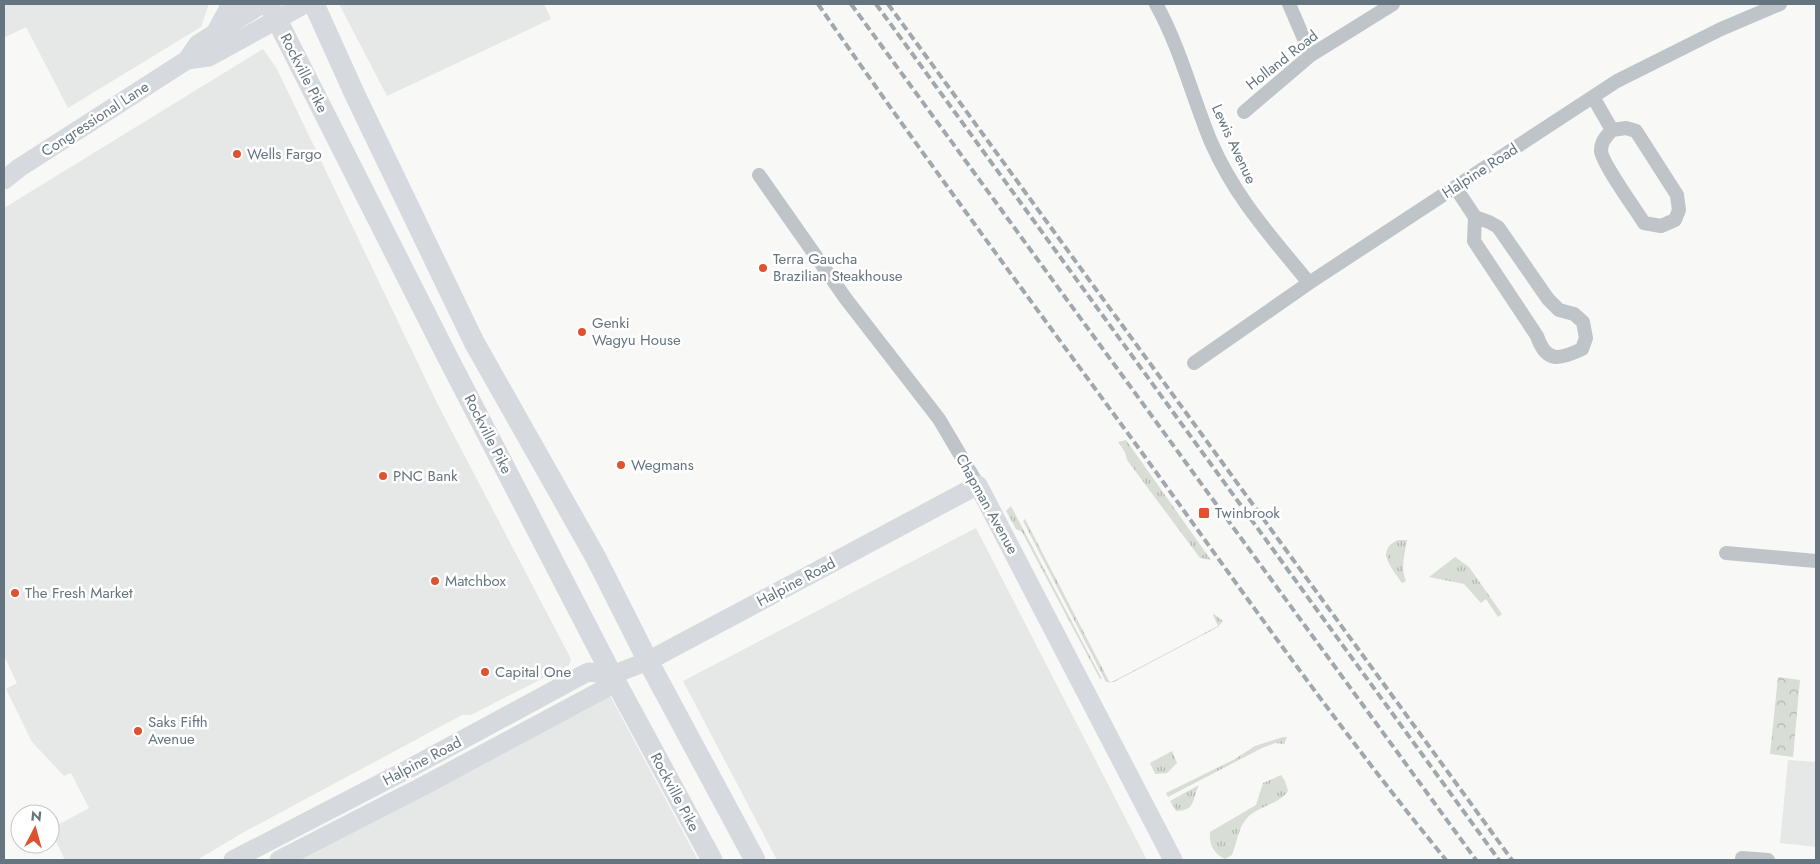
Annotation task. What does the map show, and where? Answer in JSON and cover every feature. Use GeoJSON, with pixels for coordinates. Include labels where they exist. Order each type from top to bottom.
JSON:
{"type":"FeatureCollection","features":[{"type":"Feature","properties":{"kind":"main road"},"geometry":{"type":"LineString","coordinates":[[217,32],[232,4]]}},
{"type":"Feature","properties":{"kind":"main road","name":"Rockville Pike"},"geometry":{"type":"LineString","coordinates":[[314,4],[356,97],[474,342],[596,558],[648,661],[755,860]]}},
{"type":"Feature","properties":{"kind":"main road","name":"Rockville Pike"},"geometry":{"type":"LineString","coordinates":[[273,12],[442,346],[612,675],[712,860]]}},
{"type":"Feature","properties":{"kind":"street","name":"Congressional Lane"},"geometry":{"type":"LineString","coordinates":[[188,60],[198,44],[262,4]]}},
{"type":"Feature","properties":{"kind":"street","name":"Congressional Lane"},"geometry":{"type":"LineString","coordinates":[[4,180],[19,168],[188,60],[209,57],[273,12],[306,4]]}},
{"type":"Feature","properties":{"kind":"street","name":"Lewis Avenue"},"geometry":{"type":"LineString","coordinates":[[1156,4],[1168,24],[1211,142],[1236,191],[1262,227],[1309,283]]}},
{"type":"Feature","properties":{"kind":"street"},"geometry":{"type":"LineString","coordinates":[[1289,4],[1311,55]]}},
{"type":"Feature","properties":{"kind":"street","name":"Holland Road"},"geometry":{"type":"LineString","coordinates":[[1244,112],[1311,55],[1393,4]]}},
{"type":"Feature","properties":{"kind":"street","name":"Halpine Road"},"geometry":{"type":"LineString","coordinates":[[1194,363],[1309,283],[1617,81],[1704,37],[1780,4]]}},
{"type":"Feature","properties":{"kind":"street"},"geometry":{"type":"LineString","coordinates":[[1592,97],[1612,130]]}},
{"type":"Feature","properties":{"kind":"street"},"geometry":{"type":"LineString","coordinates":[[1626,128],[1636,131],[1677,195],[1680,210],[1675,220],[1661,226],[1644,223],[1601,152],[1603,140],[1612,130],[1626,128]]}},
{"type":"Feature","properties":{"kind":"street","name":"Chapman Avenue"},"geometry":{"type":"LineString","coordinates":[[759,175],[846,299],[939,418],[978,485],[1173,860]]}},
{"type":"Feature","properties":{"kind":"street"},"geometry":{"type":"LineString","coordinates":[[1455,187],[1475,217],[1474,241],[1537,336],[1542,349],[1551,356],[1564,357],[1582,349],[1586,338],[1583,322],[1574,314],[1559,310],[1548,299],[1498,227],[1475,217]]}},
{"type":"Feature","properties":{"kind":"street","name":"Halpine Road"},"geometry":{"type":"LineString","coordinates":[[233,860],[412,767],[586,673],[612,675],[648,661],[978,485]]}},
{"type":"Feature","properties":{"kind":"street"},"geometry":{"type":"LineString","coordinates":[[1726,553],[1816,561]]}},
{"type":"Feature","properties":{"kind":"street","name":"Halpine Road"},"geometry":{"type":"LineString","coordinates":[[279,860],[425,786],[606,688],[612,675]]}},
{"type":"Feature","properties":{"kind":"street"},"geometry":{"type":"LineString","coordinates":[[1742,859],[1768,860]]}},
{"type":"Feature","properties":{"kind":"shaded area"},"geometry":{"type":"Polygon","coordinates":[[[4,4],[209,4],[201,27],[68,108],[26,27],[4,38],[4,4]]]}},
{"type":"Feature","properties":{"kind":"shaded area"},"geometry":{"type":"Polygon","coordinates":[[[339,4],[544,4],[551,19],[387,96],[339,4]]]}},
{"type":"Feature","properties":{"kind":"shaded area"},"geometry":{"type":"Polygon","coordinates":[[[263,49],[277,69],[437,403],[571,659],[569,665],[471,715],[462,715],[244,832],[197,860],[65,860],[60,850],[60,824],[89,808],[71,773],[64,776],[32,742],[6,689],[17,683],[4,656],[4,208],[263,49]]]}},
{"type":"Feature","properties":{"kind":"shaded area"},"geometry":{"type":"Polygon","coordinates":[[[976,528],[1147,860],[777,860],[683,681],[976,528]]]}},
{"type":"Feature","properties":{"kind":"shaded area"},"geometry":{"type":"Polygon","coordinates":[[[606,688],[698,860],[279,860],[606,688]]]}},
{"type":"Feature","properties":{"kind":"shaded area"},"geometry":{"type":"Polygon","coordinates":[[[1788,760],[1816,762],[1816,847],[1780,843],[1788,760]]]}},
{"type":"Feature","properties":{"kind":"green space"},"geometry":{"type":"Polygon","coordinates":[[[1126,440],[1211,560],[1200,558],[1127,460],[1125,452],[1118,442],[1126,440]]]}},
{"type":"Feature","properties":{"kind":"green space"},"geometry":{"type":"Polygon","coordinates":[[[1011,506],[1102,679],[1100,679],[1022,532],[1016,529],[1006,511],[1011,506]]]}},
{"type":"Feature","properties":{"kind":"green space"},"geometry":{"type":"Polygon","coordinates":[[[1025,519],[1109,682],[1106,682],[1023,521],[1025,519]]]}},
{"type":"Feature","properties":{"kind":"green space"},"geometry":{"type":"Polygon","coordinates":[[[1398,540],[1407,540],[1403,566],[1406,581],[1402,583],[1390,566],[1386,555],[1387,549],[1391,544],[1398,540]]]}},
{"type":"Feature","properties":{"kind":"green space"},"geometry":{"type":"Polygon","coordinates":[[[1455,557],[1469,567],[1502,614],[1498,617],[1486,599],[1481,603],[1464,584],[1429,577],[1455,557]]]}},
{"type":"Feature","properties":{"kind":"green space"},"geometry":{"type":"Polygon","coordinates":[[[1214,614],[1223,621],[1218,627],[1112,682],[1218,626],[1214,614]]]}},
{"type":"Feature","properties":{"kind":"green space"},"geometry":{"type":"Polygon","coordinates":[[[1778,677],[1800,680],[1793,757],[1770,754],[1778,677]]]}},
{"type":"Feature","properties":{"kind":"green space"},"geometry":{"type":"Polygon","coordinates":[[[1287,737],[1284,744],[1275,743],[1262,748],[1168,797],[1166,793],[1235,759],[1255,746],[1287,737]]]}},
{"type":"Feature","properties":{"kind":"green space"},"geometry":{"type":"Polygon","coordinates":[[[1172,751],[1177,763],[1167,773],[1155,774],[1150,763],[1172,751]]]}},
{"type":"Feature","properties":{"kind":"green space"},"geometry":{"type":"Polygon","coordinates":[[[1281,775],[1288,791],[1284,796],[1248,817],[1240,830],[1232,855],[1225,859],[1217,854],[1210,840],[1210,832],[1256,805],[1263,783],[1281,775]]]}},
{"type":"Feature","properties":{"kind":"green space"},"geometry":{"type":"Polygon","coordinates":[[[1199,785],[1190,806],[1187,809],[1176,811],[1170,801],[1199,785]]]}},
{"type":"Feature","properties":{"kind":"railway"},"geometry":{"type":"LineString","coordinates":[[818,4],[937,172],[1290,657],[1367,760],[1446,860]]}},
{"type":"Feature","properties":{"kind":"railway"},"geometry":{"type":"LineString","coordinates":[[851,4],[1476,860]]}},
{"type":"Feature","properties":{"kind":"railway"},"geometry":{"type":"LineString","coordinates":[[876,4],[1499,860]]}},
{"type":"Feature","properties":{"kind":"railway"},"geometry":{"type":"LineString","coordinates":[[888,4],[1512,860]]}},
{"type":"Feature","properties":{"kind":"place","name":"Wells Fargo"},"geometry":{"type":"Point","coordinates":[237,154]}},
{"type":"Feature","properties":{"kind":"place","name":"Terra Gaucha Brazilian Steakhouse"},"geometry":{"type":"Point","coordinates":[763,268]}},
{"type":"Feature","properties":{"kind":"place","name":"Genki Wagyu House"},"geometry":{"type":"Point","coordinates":[582,332]}},
{"type":"Feature","properties":{"kind":"place","name":"Wegmans"},"geometry":{"type":"Point","coordinates":[621,465]}},
{"type":"Feature","properties":{"kind":"place","name":"PNC Bank"},"geometry":{"type":"Point","coordinates":[383,476]}},
{"type":"Feature","properties":{"kind":"place","name":"Twinbrook"},"geometry":{"type":"Point","coordinates":[1204,513]}},
{"type":"Feature","properties":{"kind":"place","name":"Matchbox"},"geometry":{"type":"Point","coordinates":[435,581]}},
{"type":"Feature","properties":{"kind":"place","name":"The Fresh Market"},"geometry":{"type":"Point","coordinates":[15,593]}},
{"type":"Feature","properties":{"kind":"place","name":"Capital One"},"geometry":{"type":"Point","coordinates":[485,672]}},
{"type":"Feature","properties":{"kind":"place","name":"Saks Fifth Avenue"},"geometry":{"type":"Point","coordinates":[138,731]}}]}
